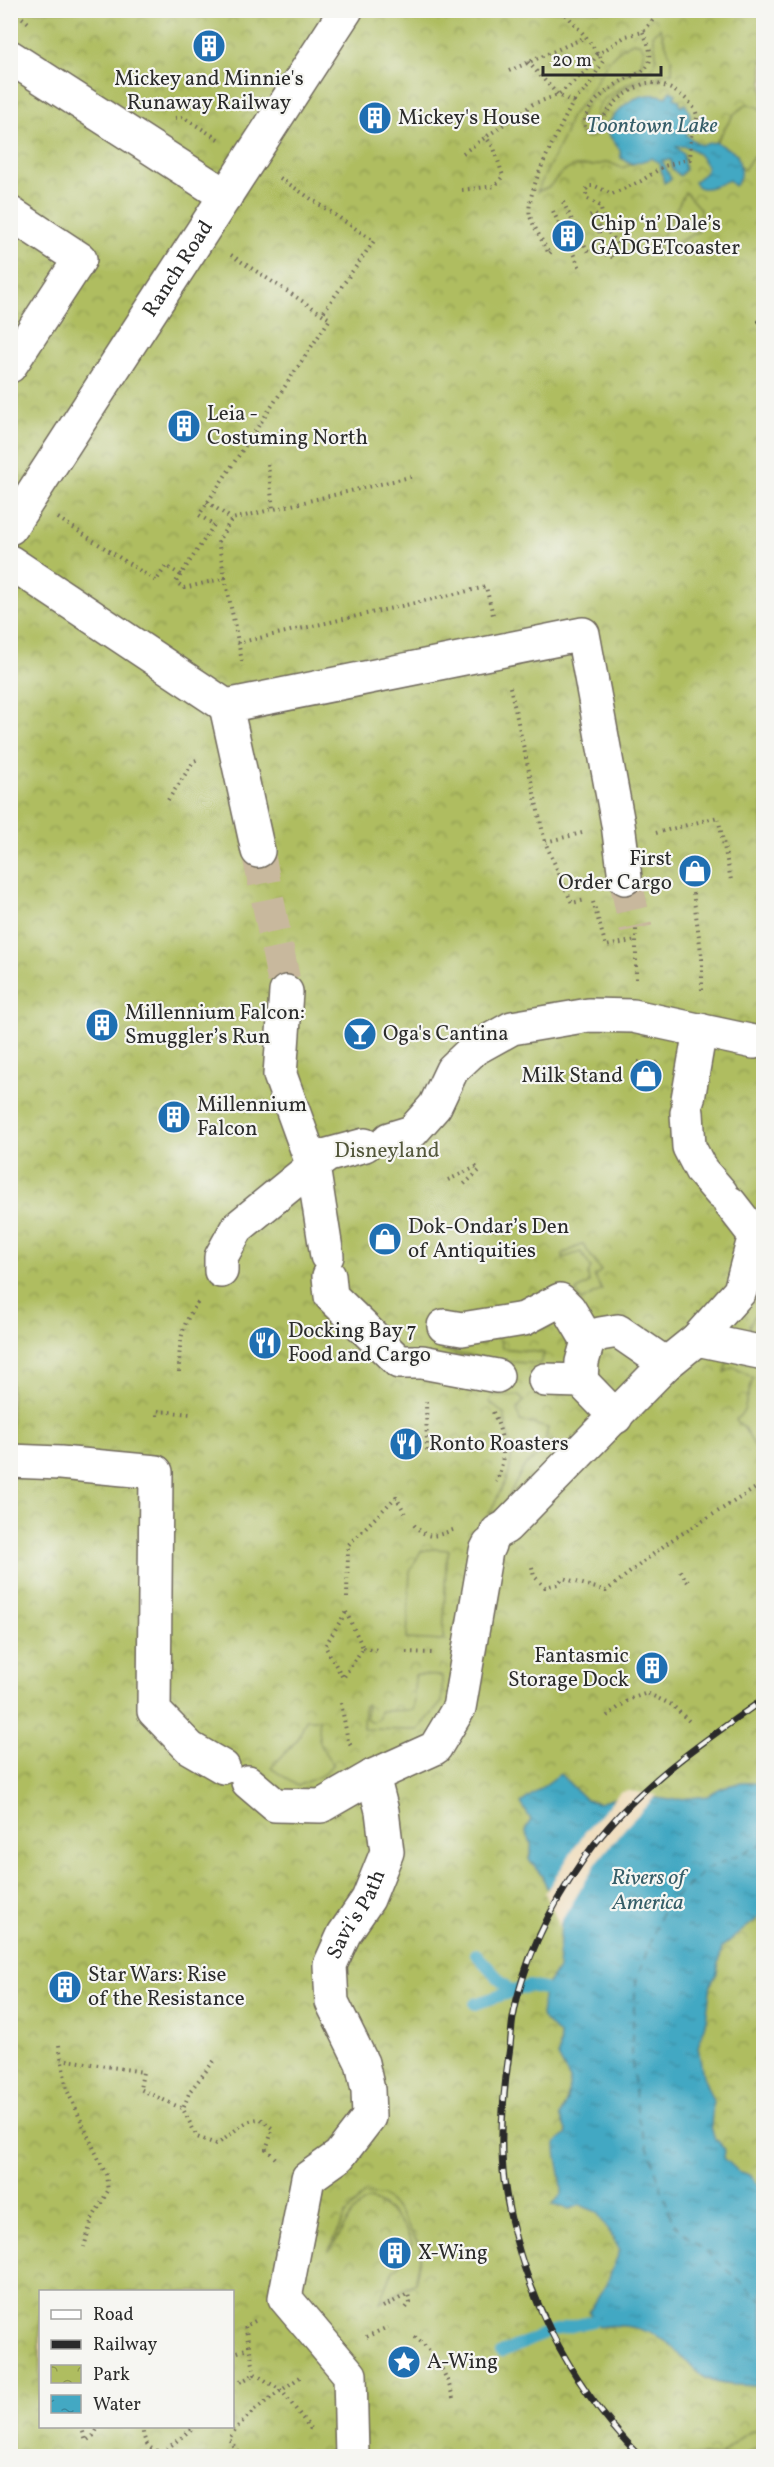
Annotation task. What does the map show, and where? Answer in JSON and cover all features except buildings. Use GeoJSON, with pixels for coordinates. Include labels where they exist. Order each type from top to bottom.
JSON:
{"type":"FeatureCollection","features":[{"type":"Feature","properties":{"kind":"street","name":"Ranch Road"},"geometry":{"type":"LineString","coordinates":[[10,528],[346,10]]}},
{"type":"Feature","properties":{"kind":"street"},"geometry":{"type":"LineString","coordinates":[[10,57],[226,196]]}},
{"type":"Feature","properties":{"kind":"street"},"geometry":{"type":"LineString","coordinates":[[10,213],[80,259],[10,366]]}},
{"type":"Feature","properties":{"kind":"street"},"geometry":{"type":"LineString","coordinates":[[10,562],[238,704],[583,634],[618,824],[625,879]]}},
{"type":"Feature","properties":{"kind":"street"},"geometry":{"type":"LineString","coordinates":[[238,704],[258,851]]}},
{"type":"Feature","properties":{"kind":"street"},"geometry":{"type":"LineString","coordinates":[[286,992],[280,1075],[313,1166],[331,1296],[399,1362],[431,1341],[462,1329],[524,1319],[560,1300],[569,1309],[588,1341]]}},
{"type":"Feature","properties":{"kind":"street"},"geometry":{"type":"LineString","coordinates":[[221,1271],[220,1257],[237,1228],[328,1155],[412,1132],[435,1106],[452,1070],[474,1049],[512,1028],[588,1015],[633,1016],[754,1042]]}},
{"type":"Feature","properties":{"kind":"street"},"geometry":{"type":"LineString","coordinates":[[10,1461],[156,1472],[154,1711],[190,1748],[235,1775],[275,1805],[321,1806],[373,1776],[435,1748],[459,1708],[486,1551],[493,1538],[616,1417],[666,1364],[697,1339],[740,1291],[759,1241],[700,1170],[689,1147],[688,1106],[700,1030]]}},
{"type":"Feature","properties":{"kind":"street"},"geometry":{"type":"LineString","coordinates":[[580,1381],[588,1341],[600,1334],[618,1331],[666,1364]]}},
{"type":"Feature","properties":{"kind":"street"},"geometry":{"type":"LineString","coordinates":[[697,1339],[764,1353]]}},
{"type":"Feature","properties":{"kind":"street"},"geometry":{"type":"LineString","coordinates":[[431,1341],[518,1384],[580,1381],[616,1417]]}},
{"type":"Feature","properties":{"kind":"street","name":"Savi's Path"},"geometry":{"type":"LineString","coordinates":[[291,2307],[285,2298],[308,2178],[339,2156],[369,2117],[369,2090],[362,2063],[332,2002],[330,1965],[344,1934],[368,1899],[387,1852],[382,1811],[373,1776]]}},
{"type":"Feature","properties":{"kind":"street"},"geometry":{"type":"LineString","coordinates":[[291,2307],[350,2375],[352,2448]]}},
{"type":"Feature","properties":{"kind":"path"},"geometry":{"type":"LineString","coordinates":[[551,252],[549,254],[530,216],[530,200],[573,102],[588,87],[603,61],[562,10]]}},
{"type":"Feature","properties":{"kind":"path"},"geometry":{"type":"LineString","coordinates":[[463,153],[533,104],[558,95],[586,71],[597,55],[626,36],[643,32],[661,10]]}},
{"type":"Feature","properties":{"kind":"path"},"geometry":{"type":"LineString","coordinates":[[590,216],[594,214],[598,217],[599,243],[605,255],[614,258],[617,245],[607,230],[600,206],[588,199],[585,191],[589,186],[595,186],[612,194],[641,181],[663,167],[690,159],[691,139],[697,117],[677,91],[664,85],[646,83],[618,100],[592,130],[586,130],[584,124],[591,105],[619,82],[647,67],[650,61],[649,46],[643,32]]}},
{"type":"Feature","properties":{"kind":"path"},"geometry":{"type":"LineString","coordinates":[[509,71],[586,37]]}},
{"type":"Feature","properties":{"kind":"path"},"geometry":{"type":"LineString","coordinates":[[528,62],[558,95],[573,102]]}},
{"type":"Feature","properties":{"kind":"path"},"geometry":{"type":"LineString","coordinates":[[495,108],[505,123]]}},
{"type":"Feature","properties":{"kind":"path"},"geometry":{"type":"LineString","coordinates":[[462,190],[495,186],[503,176],[494,148],[485,136]]}},
{"type":"Feature","properties":{"kind":"path"},"geometry":{"type":"LineString","coordinates":[[278,177],[374,241],[322,314]]}},
{"type":"Feature","properties":{"kind":"path"},"geometry":{"type":"LineString","coordinates":[[563,202],[589,254]]}},
{"type":"Feature","properties":{"kind":"path"},"geometry":{"type":"LineString","coordinates":[[553,211],[580,268]]}},
{"type":"Feature","properties":{"kind":"path"},"geometry":{"type":"LineString","coordinates":[[225,578],[184,588],[176,582],[214,525],[198,514],[330,319],[226,252]]}},
{"type":"Feature","properties":{"kind":"path"},"geometry":{"type":"LineString","coordinates":[[268,464],[273,509]]}},
{"type":"Feature","properties":{"kind":"path"},"geometry":{"type":"LineString","coordinates":[[238,704],[225,578],[218,541],[232,519],[414,476]]}},
{"type":"Feature","properties":{"kind":"path"},"geometry":{"type":"LineString","coordinates":[[207,502],[232,519]]}},
{"type":"Feature","properties":{"kind":"path"},"geometry":{"type":"LineString","coordinates":[[52,515],[156,581],[166,566],[181,576]]}},
{"type":"Feature","properties":{"kind":"path"},"geometry":{"type":"LineString","coordinates":[[672,829],[718,817],[731,880]]}},
{"type":"Feature","properties":{"kind":"path"},"geometry":{"type":"LineString","coordinates":[[586,900],[572,903],[545,842],[618,824]]}},
{"type":"Feature","properties":{"kind":"path"},"geometry":{"type":"LineString","coordinates":[[693,893],[702,959],[700,1030]]}},
{"type":"Feature","properties":{"kind":"path"},"geometry":{"type":"LineString","coordinates":[[593,902],[606,946],[637,940]]}},
{"type":"Feature","properties":{"kind":"path"},"geometry":{"type":"LineString","coordinates":[[633,1016],[636,929]]}},
{"type":"Feature","properties":{"kind":"path"},"geometry":{"type":"LineString","coordinates":[[759,994],[764,978]]}},
{"type":"Feature","properties":{"kind":"path"},"geometry":{"type":"LineString","coordinates":[[448,1180],[476,1167],[479,1171],[462,1186]]}},
{"type":"Feature","properties":{"kind":"path"},"geometry":{"type":"LineString","coordinates":[[180,1372],[179,1344],[184,1325],[192,1309],[204,1296],[225,1280],[221,1271]]}},
{"type":"Feature","properties":{"kind":"path"},"geometry":{"type":"LineString","coordinates":[[492,1490],[501,1473],[504,1453],[499,1424],[518,1384]]}},
{"type":"Feature","properties":{"kind":"path"},"geometry":{"type":"LineString","coordinates":[[426,1398],[427,1451]]}},
{"type":"Feature","properties":{"kind":"path"},"geometry":{"type":"LineString","coordinates":[[156,1416],[157,1411],[192,1414]]}},
{"type":"Feature","properties":{"kind":"path"},"geometry":{"type":"LineString","coordinates":[[532,1566],[534,1576],[545,1587],[558,1584],[563,1578],[606,1591],[670,1541],[764,1483]]}},
{"type":"Feature","properties":{"kind":"path"},"geometry":{"type":"LineString","coordinates":[[347,1598],[348,1545],[396,1497],[405,1513]]}},
{"type":"Feature","properties":{"kind":"path"},"geometry":{"type":"LineString","coordinates":[[414,1525],[424,1535],[437,1536]]}},
{"type":"Feature","properties":{"kind":"path"},"geometry":{"type":"LineString","coordinates":[[680,1571],[690,1585]]}},
{"type":"Feature","properties":{"kind":"path"},"geometry":{"type":"LineString","coordinates":[[346,1612],[359,1639],[363,1648],[343,1678],[325,1646],[346,1612]]}},
{"type":"Feature","properties":{"kind":"path"},"geometry":{"type":"LineString","coordinates":[[363,1648],[379,1650]]}},
{"type":"Feature","properties":{"kind":"path"},"geometry":{"type":"LineString","coordinates":[[406,1652],[416,1652]]}},
{"type":"Feature","properties":{"kind":"path"},"geometry":{"type":"LineString","coordinates":[[607,1716],[630,1700],[648,1693],[672,1705],[691,1724]]}},
{"type":"Feature","properties":{"kind":"path"},"geometry":{"type":"LineString","coordinates":[[341,1703],[348,1741],[373,1776]]}},
{"type":"Feature","properties":{"kind":"path"},"geometry":{"type":"LineString","coordinates":[[58,2045],[67,2090],[106,2175],[108,2191],[92,2219],[84,2247]]}},
{"type":"Feature","properties":{"kind":"path"},"geometry":{"type":"LineString","coordinates":[[61,2060],[143,2072],[140,2089],[183,2109],[197,2137],[216,2144],[226,2139],[244,2122],[261,2119],[267,2122]]}},
{"type":"Feature","properties":{"kind":"path"},"geometry":{"type":"LineString","coordinates":[[183,2109],[190,2091],[214,2061]]}},
{"type":"Feature","properties":{"kind":"path"},"geometry":{"type":"LineString","coordinates":[[383,2307],[408,2294],[410,2303],[406,2308]]}},
{"type":"Feature","properties":{"kind":"path"},"geometry":{"type":"LineString","coordinates":[[291,2307],[244,2326],[255,2373],[282,2391],[310,2428],[352,2448]]}},
{"type":"Feature","properties":{"kind":"path"},"geometry":{"type":"LineString","coordinates":[[415,2337],[426,2345],[450,2387],[453,2398]]}},
{"type":"Feature","properties":{"kind":"path"},"geometry":{"type":"LineString","coordinates":[[234,2353],[249,2348]]}},
{"type":"Feature","properties":{"kind":"path"},"geometry":{"type":"LineString","coordinates":[[241,2457],[230,2439],[242,2423],[331,2353]]}},
{"type":"Feature","properties":{"kind":"path"},"geometry":{"type":"LineString","coordinates":[[240,2382],[255,2373]]}},
{"type":"Feature","properties":{"kind":"path"},"geometry":{"type":"LineString","coordinates":[[81,2428],[86,2441],[98,2428]]}},
{"type":"Feature","properties":{"kind":"path"},"geometry":{"type":"LineString","coordinates":[[142,2428],[144,2443],[153,2451],[163,2452],[194,2428]]}},
{"type":"Feature","properties":{"kind":"green space","name":"Disneyland"},"geometry":{"type":"Polygon","coordinates":[[[11,11],[763,11],[763,2456],[11,2456],[11,11]]]}},
{"type":"Feature","properties":{"kind":"green space"},"geometry":{"type":"Polygon","coordinates":[[[660,28],[672,61],[672,73],[658,76],[659,80],[646,80],[626,87],[610,100],[596,120],[596,110],[601,102],[653,67],[656,55],[653,34],[660,28]]]}},
{"type":"Feature","properties":{"kind":"green space"},"geometry":{"type":"Polygon","coordinates":[[[633,42],[641,44],[644,50],[641,65],[602,89],[581,113],[576,125],[580,134],[586,138],[593,137],[604,128],[620,150],[621,158],[633,164],[622,168],[608,162],[593,166],[575,166],[562,172],[549,187],[537,192],[571,116],[589,94],[612,57],[633,42]]]}},
{"type":"Feature","properties":{"kind":"green space"},"geometry":{"type":"Polygon","coordinates":[[[747,104],[758,107],[763,113],[764,167],[761,171],[753,156],[744,170],[740,167],[737,154],[716,142],[734,114],[747,104]]]}},
{"type":"Feature","properties":{"kind":"green space"},"geometry":{"type":"Polygon","coordinates":[[[685,192],[700,209],[699,231],[675,244],[655,251],[685,192]]]}},
{"type":"Feature","properties":{"kind":"green space"},"geometry":{"type":"Polygon","coordinates":[[[583,1244],[601,1271],[594,1276],[602,1290],[581,1301],[576,1291],[589,1283],[588,1274],[591,1268],[581,1252],[563,1258],[563,1254],[583,1244]]]}},
{"type":"Feature","properties":{"kind":"green space"},"geometry":{"type":"Polygon","coordinates":[[[763,1300],[763,1339],[753,1334],[749,1326],[763,1300]]]}},
{"type":"Feature","properties":{"kind":"green space"},"geometry":{"type":"Polygon","coordinates":[[[449,1331],[461,1341],[483,1345],[486,1338],[497,1337],[502,1348],[544,1353],[540,1364],[498,1361],[447,1352],[433,1340],[449,1331]]]}},
{"type":"Feature","properties":{"kind":"green space"},"geometry":{"type":"Polygon","coordinates":[[[732,1359],[763,1366],[763,1441],[755,1447],[744,1428],[736,1420],[744,1411],[753,1378],[734,1367],[725,1372],[726,1365],[732,1359]]]}},
{"type":"Feature","properties":{"kind":"green space"},"geometry":{"type":"Polygon","coordinates":[[[493,1395],[519,1396],[524,1401],[517,1409],[520,1421],[548,1428],[545,1440],[554,1442],[524,1467],[501,1510],[489,1514],[509,1474],[512,1452],[504,1414],[489,1402],[493,1395]]]}},
{"type":"Feature","properties":{"kind":"green space"},"geometry":{"type":"Polygon","coordinates":[[[449,1550],[446,1563],[443,1641],[407,1639],[410,1571],[421,1551],[449,1550]]]}},
{"type":"Feature","properties":{"kind":"green space"},"geometry":{"type":"Polygon","coordinates":[[[415,1675],[442,1676],[442,1702],[418,1730],[363,1729],[364,1706],[367,1705],[366,1718],[372,1722],[379,1718],[380,1711],[413,1710],[415,1675]]]}},
{"type":"Feature","properties":{"kind":"green space"},"geometry":{"type":"Polygon","coordinates":[[[306,1719],[319,1719],[320,1743],[333,1764],[323,1775],[298,1786],[271,1768],[298,1739],[306,1719]]]}},
{"type":"Feature","properties":{"kind":"green space"},"geometry":{"type":"Polygon","coordinates":[[[363,2195],[383,2196],[399,2212],[422,2249],[415,2283],[380,2303],[393,2270],[404,2259],[412,2243],[396,2217],[371,2199],[363,2203],[352,2215],[328,2252],[346,2215],[363,2195]]]}},
{"type":"Feature","properties":{"kind":"green space"},"geometry":{"type":"Polygon","coordinates":[[[763,2426],[763,2444],[743,2456],[721,2456],[740,2438],[763,2426]]]}},
{"type":"Feature","properties":{"kind":"water","name":"Toontown Lake"},"geometry":{"type":"Polygon","coordinates":[[[670,91],[676,94],[674,98],[679,100],[681,107],[685,104],[689,112],[690,122],[686,135],[700,145],[716,142],[737,154],[740,175],[734,186],[729,180],[705,188],[697,186],[694,182],[705,173],[707,166],[698,154],[686,147],[676,147],[683,154],[685,170],[680,176],[672,169],[671,160],[662,160],[671,179],[664,183],[660,164],[652,158],[633,164],[621,158],[620,150],[604,128],[623,106],[638,97],[656,95],[667,97],[670,91]]]}},
{"type":"Feature","properties":{"kind":"water","name":"Rivers of America"},"geometry":{"type":"Polygon","coordinates":[[[560,1774],[586,1800],[599,1803],[628,1794],[670,1800],[709,1796],[719,1789],[734,1784],[750,1783],[763,1786],[763,1914],[722,1947],[717,1973],[711,1984],[706,2020],[698,2047],[703,2076],[713,2101],[711,2127],[715,2139],[725,2150],[724,2158],[738,2171],[750,2175],[763,2190],[763,2387],[712,2381],[695,2371],[666,2342],[649,2332],[619,2326],[599,2327],[589,2312],[607,2283],[620,2250],[597,2212],[580,2205],[570,2209],[552,2205],[562,2194],[556,2143],[567,2134],[560,2116],[567,2100],[570,2080],[558,2057],[560,2036],[541,2016],[544,1989],[558,1969],[561,1921],[542,1876],[529,1860],[531,1845],[526,1828],[531,1820],[521,1803],[560,1774]]]}},
{"type":"Feature","properties":{"kind":"pier"},"geometry":{"type":"Polygon","coordinates":[[[620,1792],[657,1795],[597,1862],[558,1927],[545,1893],[585,1832],[620,1792]]]}},
{"type":"Feature","properties":{"kind":"waterway"},"geometry":{"type":"LineString","coordinates":[[476,1954],[511,1992]]}},
{"type":"Feature","properties":{"kind":"waterway"},"geometry":{"type":"LineString","coordinates":[[475,2004],[529,1986],[544,1989]]}},
{"type":"Feature","properties":{"kind":"waterway"},"geometry":{"type":"LineString","coordinates":[[501,2353],[548,2332],[593,2321]]}},
{"type":"Feature","properties":{"kind":"ferry route"},"geometry":{"type":"LineString","coordinates":[[764,1843],[707,1869],[663,1908],[636,1981],[631,2053],[638,2118],[673,2223],[764,2301]]}},
{"type":"Feature","properties":{"kind":"tunnel"},"geometry":{"type":"LineString","coordinates":[[258,851],[286,992]]}},
{"type":"Feature","properties":{"kind":"tunnel"},"geometry":{"type":"LineString","coordinates":[[625,878],[636,929]]}},
{"type":"Feature","properties":{"kind":"railway"},"geometry":{"type":"LineString","coordinates":[[761,321],[764,316]]}},
{"type":"Feature","properties":{"kind":"railway"},"geometry":{"type":"LineString","coordinates":[[640,2456],[590,2396],[569,2364],[534,2294],[521,2257],[504,2180],[502,2149],[503,2101],[513,2018],[524,1975],[540,1934],[561,1894],[603,1833],[644,1790],[667,1770],[764,1699]]}},
{"type":"Feature","properties":{"kind":"place","name":"Mickey and Minnie's Runaway Railway"},"geometry":{"type":"Point","coordinates":[209,46]}},
{"type":"Feature","properties":{"kind":"place","name":"Mickey's House"},"geometry":{"type":"Point","coordinates":[375,118]}},
{"type":"Feature","properties":{"kind":"place","name":"Chip ‘n’ Dale’s GADGETcoaster"},"geometry":{"type":"Point","coordinates":[568,236]}},
{"type":"Feature","properties":{"kind":"place","name":"Leia - Costuming North"},"geometry":{"type":"Point","coordinates":[184,426]}},
{"type":"Feature","properties":{"kind":"place","name":"First Order Cargo"},"geometry":{"type":"Point","coordinates":[695,871]}},
{"type":"Feature","properties":{"kind":"place","name":"Millennium Falcon: Smuggler’s Run"},"geometry":{"type":"Point","coordinates":[102,1025]}},
{"type":"Feature","properties":{"kind":"place","name":"Oga's Cantina"},"geometry":{"type":"Point","coordinates":[360,1034]}},
{"type":"Feature","properties":{"kind":"place","name":"Milk Stand"},"geometry":{"type":"Point","coordinates":[646,1076]}},
{"type":"Feature","properties":{"kind":"place","name":"Millennium Falcon"},"geometry":{"type":"Point","coordinates":[174,1117]}},
{"type":"Feature","properties":{"kind":"place","name":"Dok-Ondar’s Den of Antiquities"},"geometry":{"type":"Point","coordinates":[385,1239]}},
{"type":"Feature","properties":{"kind":"place","name":"Docking Bay 7 Food and Cargo"},"geometry":{"type":"Point","coordinates":[265,1343]}},
{"type":"Feature","properties":{"kind":"place","name":"Ronto Roasters"},"geometry":{"type":"Point","coordinates":[406,1444]}},
{"type":"Feature","properties":{"kind":"place","name":"Fantasmic Storage Dock"},"geometry":{"type":"Point","coordinates":[652,1668]}},
{"type":"Feature","properties":{"kind":"place","name":"Star Wars: Rise of the Resistance"},"geometry":{"type":"Point","coordinates":[65,1987]}},
{"type":"Feature","properties":{"kind":"place","name":"X-Wing"},"geometry":{"type":"Point","coordinates":[395,2253]}},
{"type":"Feature","properties":{"kind":"place","name":"A-Wing"},"geometry":{"type":"Point","coordinates":[404,2362]}}]}
